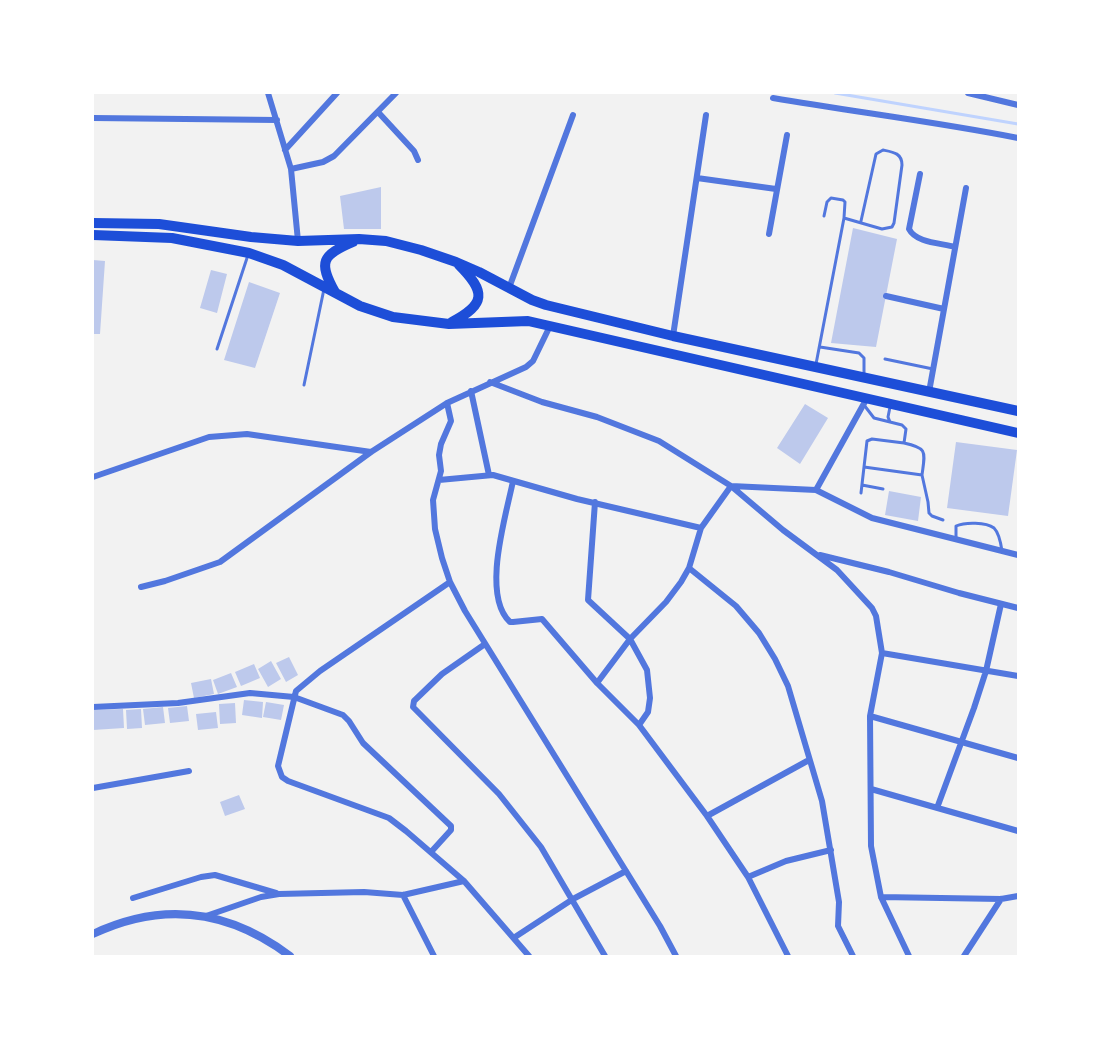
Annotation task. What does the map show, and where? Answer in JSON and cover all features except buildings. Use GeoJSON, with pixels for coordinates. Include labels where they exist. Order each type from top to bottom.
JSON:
{"type":"FeatureCollection","features":[{"type":"Feature","properties":{"kind":"main road"},"geometry":{"type":"LineString","coordinates":[[93,223],[159,224],[298,241],[359,239],[386,241],[456,262],[546,305],[673,336],[1018,411]]}},
{"type":"Feature","properties":{"kind":"main road"},"geometry":{"type":"LineString","coordinates":[[93,235],[172,238],[249,253],[283,265],[360,306],[393,317],[449,324],[528,321],[866,401],[892,404],[1018,433]]}},
{"type":"Feature","properties":{"kind":"main road"},"geometry":{"type":"LineString","coordinates":[[335,293],[326,273],[327,259],[337,249],[359,239]]}},
{"type":"Feature","properties":{"kind":"main road"},"geometry":{"type":"LineString","coordinates":[[449,324],[471,312],[477,306],[477,289],[456,262]]}},
{"type":"Feature","properties":{"kind":"street"},"geometry":{"type":"LineString","coordinates":[[268,93],[291,169],[298,241]]}},
{"type":"Feature","properties":{"kind":"street"},"geometry":{"type":"LineString","coordinates":[[285,150],[337,93]]}},
{"type":"Feature","properties":{"kind":"street"},"geometry":{"type":"LineString","coordinates":[[291,169],[323,162],[334,156],[396,93]]}},
{"type":"Feature","properties":{"kind":"street"},"geometry":{"type":"LineString","coordinates":[[968,93],[1018,105]]}},
{"type":"Feature","properties":{"kind":"street"},"geometry":{"type":"LineString","coordinates":[[1004,100],[1007,93]]}},
{"type":"Feature","properties":{"kind":"street"},"geometry":{"type":"LineString","coordinates":[[773,98],[968,128],[1018,138]]}},
{"type":"Feature","properties":{"kind":"street"},"geometry":{"type":"LineString","coordinates":[[378,112],[414,151],[418,160]]}},
{"type":"Feature","properties":{"kind":"street"},"geometry":{"type":"LineString","coordinates":[[509,289],[573,115]]}},
{"type":"Feature","properties":{"kind":"street"},"geometry":{"type":"LineString","coordinates":[[673,336],[705,115]]}},
{"type":"Feature","properties":{"kind":"street"},"geometry":{"type":"LineString","coordinates":[[93,118],[277,120]]}},
{"type":"Feature","properties":{"kind":"street"},"geometry":{"type":"LineString","coordinates":[[769,234],[788,135]]}},
{"type":"Feature","properties":{"kind":"street"},"geometry":{"type":"LineString","coordinates":[[920,174],[910,232],[916,237],[955,247]]}},
{"type":"Feature","properties":{"kind":"street"},"geometry":{"type":"LineString","coordinates":[[697,178],[776,189]]}},
{"type":"Feature","properties":{"kind":"street"},"geometry":{"type":"LineString","coordinates":[[929,392],[966,188]]}},
{"type":"Feature","properties":{"kind":"street"},"geometry":{"type":"LineString","coordinates":[[886,296],[944,309]]}},
{"type":"Feature","properties":{"kind":"street"},"geometry":{"type":"LineString","coordinates":[[141,586],[165,581],[220,562],[371,452],[447,403],[526,367],[533,361],[550,326]]}},
{"type":"Feature","properties":{"kind":"street"},"geometry":{"type":"LineString","coordinates":[[490,382],[542,402],[597,417],[660,441],[732,486],[783,530],[837,570],[872,608],[876,616],[882,653],[870,716],[871,846],[881,897],[909,956]]}},
{"type":"Feature","properties":{"kind":"street"},"geometry":{"type":"LineString","coordinates":[[471,391],[489,475]]}},
{"type":"Feature","properties":{"kind":"street"},"geometry":{"type":"LineString","coordinates":[[816,490],[866,401]]}},
{"type":"Feature","properties":{"kind":"street"},"geometry":{"type":"LineString","coordinates":[[447,403],[451,421],[441,444],[439,455],[441,466],[433,500],[435,529],[450,582],[485,644],[676,956]]}},
{"type":"Feature","properties":{"kind":"street"},"geometry":{"type":"LineString","coordinates":[[93,477],[209,437],[227,434],[247,434],[371,452]]}},
{"type":"Feature","properties":{"kind":"street"},"geometry":{"type":"LineString","coordinates":[[438,480],[489,475],[701,528]]}},
{"type":"Feature","properties":{"kind":"street"},"geometry":{"type":"LineString","coordinates":[[513,481],[496,567],[498,598],[506,618],[510,622],[540,618],[639,725],[707,816],[748,878],[788,956]]}},
{"type":"Feature","properties":{"kind":"street"},"geometry":{"type":"LineString","coordinates":[[732,486],[816,490],[872,518],[1018,555]]}},
{"type":"Feature","properties":{"kind":"street"},"geometry":{"type":"LineString","coordinates":[[597,682],[630,639],[666,602],[689,568],[701,528],[732,486]]}},
{"type":"Feature","properties":{"kind":"street"},"geometry":{"type":"LineString","coordinates":[[595,502],[588,600],[630,639],[647,670],[650,698],[648,712],[639,725]]}},
{"type":"Feature","properties":{"kind":"street"},"geometry":{"type":"LineString","coordinates":[[814,553],[1018,608]]}},
{"type":"Feature","properties":{"kind":"street"},"geometry":{"type":"LineString","coordinates":[[689,568],[736,606],[759,633],[776,659],[788,686],[822,801],[839,902],[838,926],[853,956]]}},
{"type":"Feature","properties":{"kind":"street"},"geometry":{"type":"LineString","coordinates":[[450,582],[320,670],[296,691],[289,728],[278,766],[282,777],[288,781],[388,818],[465,881],[529,956]]}},
{"type":"Feature","properties":{"kind":"street"},"geometry":{"type":"LineString","coordinates":[[937,808],[986,671],[1001,604]]}},
{"type":"Feature","properties":{"kind":"street"},"geometry":{"type":"LineString","coordinates":[[485,644],[442,674],[414,701],[413,707],[499,794],[542,847],[606,956]]}},
{"type":"Feature","properties":{"kind":"street"},"geometry":{"type":"LineString","coordinates":[[882,653],[1018,676]]}},
{"type":"Feature","properties":{"kind":"street"},"geometry":{"type":"LineString","coordinates":[[93,707],[178,703],[250,693],[294,697],[346,717],[363,743],[451,825],[452,830],[431,852]]}},
{"type":"Feature","properties":{"kind":"street"},"geometry":{"type":"LineString","coordinates":[[870,716],[1018,758]]}},
{"type":"Feature","properties":{"kind":"street"},"geometry":{"type":"LineString","coordinates":[[707,816],[809,760]]}},
{"type":"Feature","properties":{"kind":"street"},"geometry":{"type":"LineString","coordinates":[[93,788],[189,771]]}},
{"type":"Feature","properties":{"kind":"street"},"geometry":{"type":"LineString","coordinates":[[871,789],[1018,831]]}},
{"type":"Feature","properties":{"kind":"street"},"geometry":{"type":"LineString","coordinates":[[748,878],[786,861],[831,850]]}},
{"type":"Feature","properties":{"kind":"street"},"geometry":{"type":"LineString","coordinates":[[514,937],[573,899],[626,871]]}},
{"type":"Feature","properties":{"kind":"street"},"geometry":{"type":"LineString","coordinates":[[134,898],[214,875],[279,894]]}},
{"type":"Feature","properties":{"kind":"street"},"geometry":{"type":"LineString","coordinates":[[206,916],[261,897],[279,894],[364,892],[403,895],[465,881]]}},
{"type":"Feature","properties":{"kind":"street"},"geometry":{"type":"LineString","coordinates":[[403,895],[434,956]]}},
{"type":"Feature","properties":{"kind":"street"},"geometry":{"type":"LineString","coordinates":[[881,897],[1001,899],[1018,896]]}},
{"type":"Feature","properties":{"kind":"street"},"geometry":{"type":"LineString","coordinates":[[964,956],[1001,899]]}},
{"type":"Feature","properties":{"kind":"street"},"geometry":{"type":"LineString","coordinates":[[93,934],[144,916],[184,914],[206,916],[236,924],[266,939],[290,956]]}},
{"type":"Feature","properties":{"kind":"lane"},"geometry":{"type":"LineString","coordinates":[[844,218],[861,221],[882,229],[894,224],[902,165],[897,153],[883,150],[876,154],[861,221]]}},
{"type":"Feature","properties":{"kind":"lane"},"geometry":{"type":"LineString","coordinates":[[816,367],[845,202],[831,198],[827,202],[824,216]]}},
{"type":"Feature","properties":{"kind":"lane"},"geometry":{"type":"LineString","coordinates":[[217,349],[249,253]]}},
{"type":"Feature","properties":{"kind":"lane"},"geometry":{"type":"LineString","coordinates":[[304,385],[324,287]]}},
{"type":"Feature","properties":{"kind":"lane"},"geometry":{"type":"LineString","coordinates":[[820,347],[859,353],[864,358],[864,378]]}},
{"type":"Feature","properties":{"kind":"lane"},"geometry":{"type":"LineString","coordinates":[[885,359],[933,369]]}},
{"type":"Feature","properties":{"kind":"lane"},"geometry":{"type":"LineString","coordinates":[[866,401],[874,417],[902,425],[906,429],[904,443]]}},
{"type":"Feature","properties":{"kind":"lane"},"geometry":{"type":"LineString","coordinates":[[890,422],[888,410],[892,404]]}},
{"type":"Feature","properties":{"kind":"lane"},"geometry":{"type":"LineString","coordinates":[[861,493],[866,444],[869,440],[919,446],[924,452],[921,475],[929,513],[943,520]]}},
{"type":"Feature","properties":{"kind":"lane"},"geometry":{"type":"LineString","coordinates":[[864,467],[921,475]]}},
{"type":"Feature","properties":{"kind":"lane"},"geometry":{"type":"LineString","coordinates":[[862,485],[883,489]]}},
{"type":"Feature","properties":{"kind":"lane"},"geometry":{"type":"LineString","coordinates":[[956,539],[956,526],[961,524],[991,527],[997,533],[1002,551]]}},
{"type":"Feature","properties":{"kind":"waterway"},"geometry":{"type":"LineString","coordinates":[[835,93],[1018,124]]}}]}
